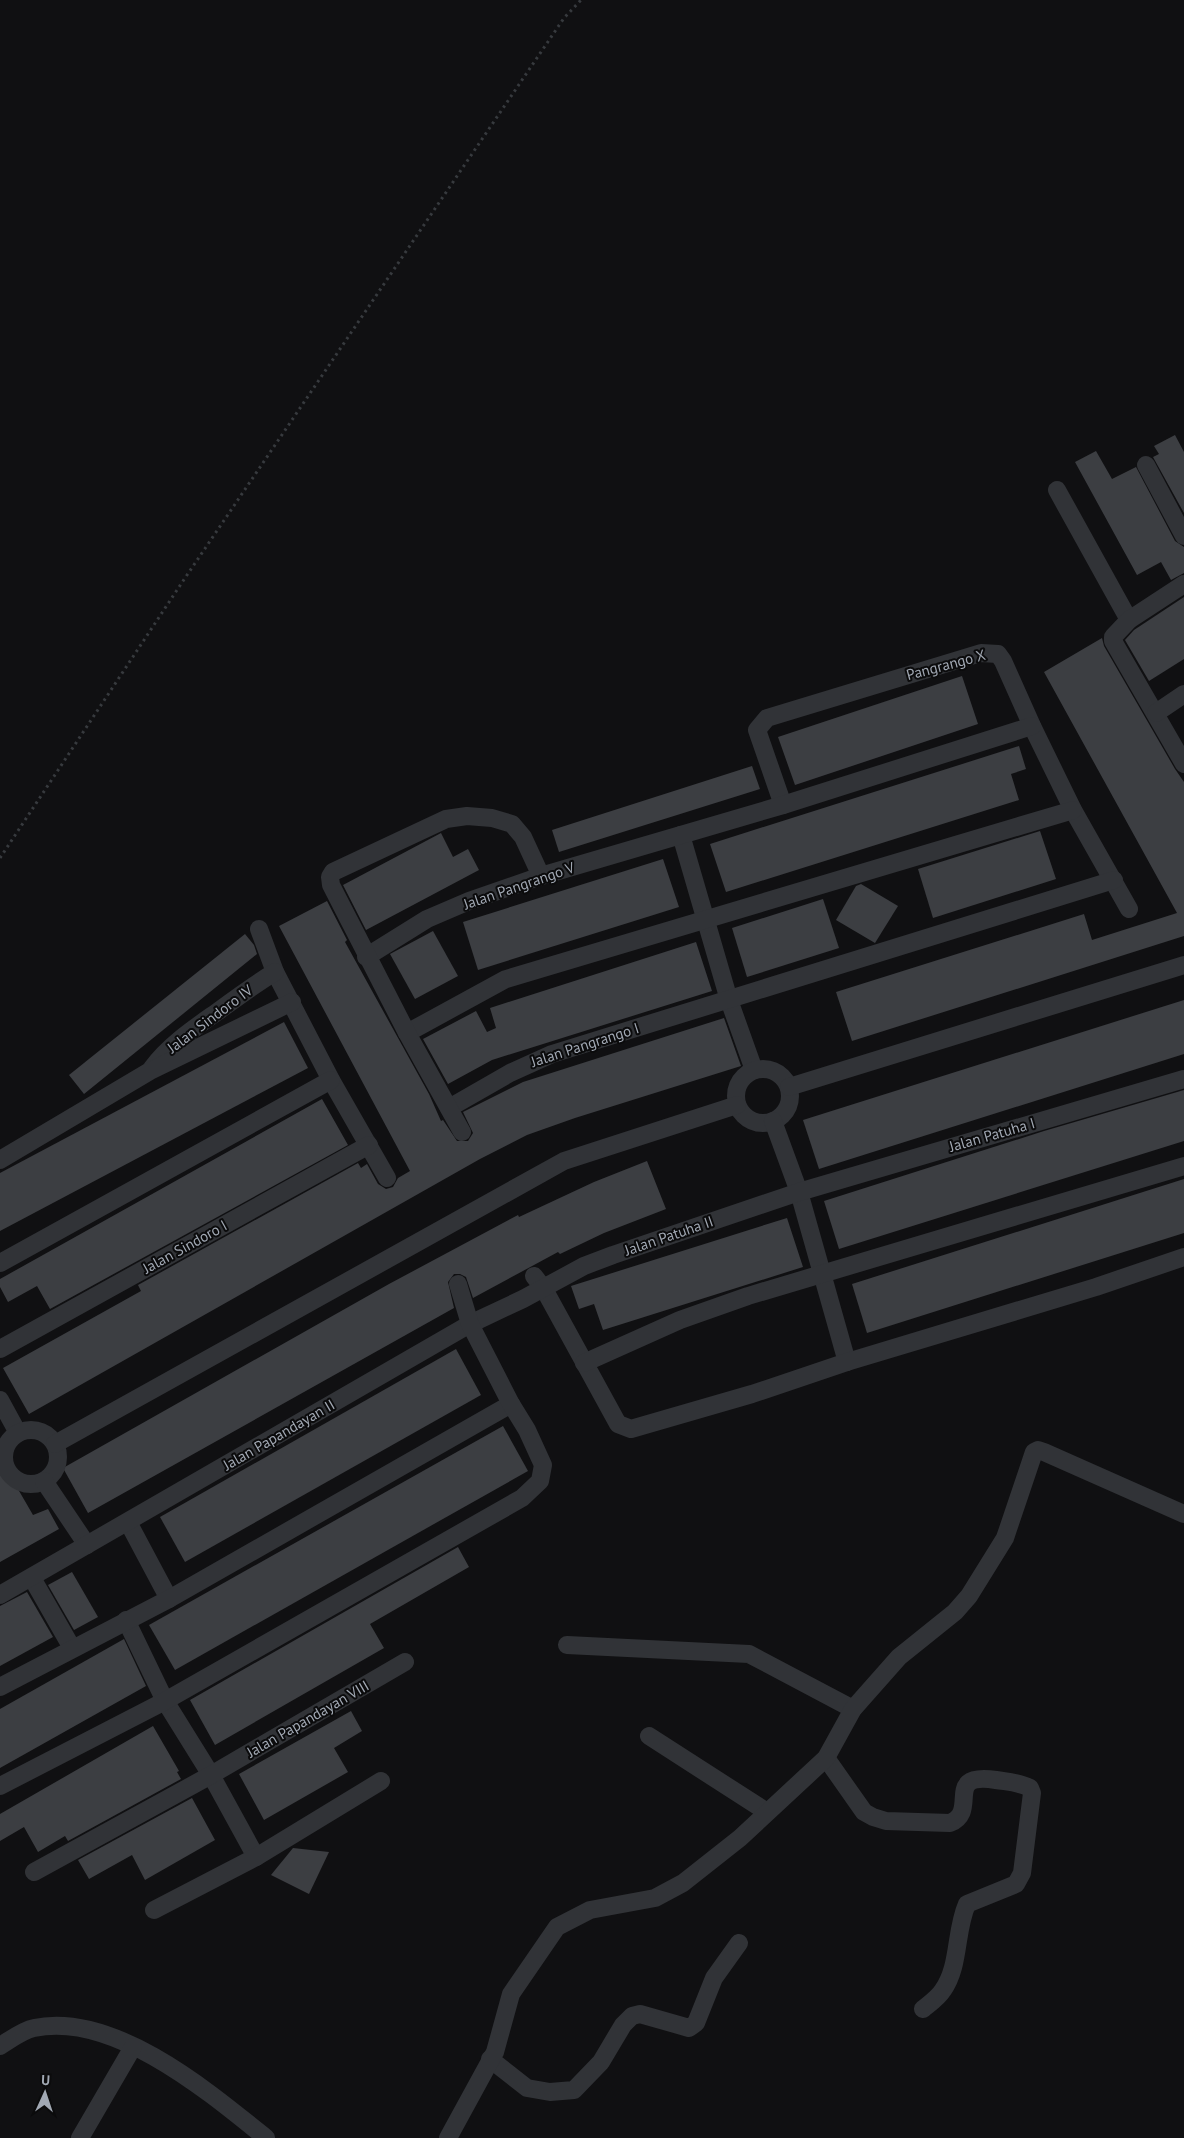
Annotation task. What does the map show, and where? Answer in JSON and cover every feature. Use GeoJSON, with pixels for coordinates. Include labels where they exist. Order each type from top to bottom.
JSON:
{"type":"FeatureCollection","features":[{"type":"Feature","properties":{"kind":"street"},"geometry":{"type":"LineString","coordinates":[[1146,465],[1184,536]]}},
{"type":"Feature","properties":{"kind":"street"},"geometry":{"type":"LineString","coordinates":[[1057,490],[1129,620]]}},
{"type":"Feature","properties":{"kind":"street"},"geometry":{"type":"LineString","coordinates":[[1184,584],[1129,620],[1113,637],[1113,641],[1184,764]]}},
{"type":"Feature","properties":{"kind":"street","name":"Pangrango X"},"geometry":{"type":"LineString","coordinates":[[783,805],[757,730],[767,718],[981,653],[990,652],[998,654],[1073,810],[1129,909]]}},
{"type":"Feature","properties":{"kind":"street"},"geometry":{"type":"LineString","coordinates":[[1156,713],[1184,694]]}},
{"type":"Feature","properties":{"kind":"street","name":"Jalan Pangrango V"},"geometry":{"type":"LineString","coordinates":[[366,957],[427,919],[469,901],[541,876],[783,805],[1032,726]]}},
{"type":"Feature","properties":{"kind":"street"},"geometry":{"type":"LineString","coordinates":[[407,1033],[506,979],[1073,810]]}},
{"type":"Feature","properties":{"kind":"street"},"geometry":{"type":"LineString","coordinates":[[462,1132],[366,957],[330,885],[330,876],[333,872],[446,819],[467,816],[492,818],[512,824],[524,837],[541,876]]}},
{"type":"Feature","properties":{"kind":"street"},"geometry":{"type":"LineString","coordinates":[[681,835],[704,920],[729,1000],[754,1070]]}},
{"type":"Feature","properties":{"kind":"street","name":"Jalan Pangrango I"},"geometry":{"type":"LineString","coordinates":[[449,1108],[510,1073],[552,1054],[1114,880]]}},
{"type":"Feature","properties":{"kind":"street"},"geometry":{"type":"LineString","coordinates":[[260,929],[275,972],[331,1080],[387,1178]]}},
{"type":"Feature","properties":{"kind":"street"},"geometry":{"type":"LineString","coordinates":[[789,1087],[1184,965]]}},
{"type":"Feature","properties":{"kind":"street","name":"Jalan Sindoro IV"},"geometry":{"type":"LineString","coordinates":[[150,1071],[163,1053],[275,972]]}},
{"type":"Feature","properties":{"kind":"street"},"geometry":{"type":"LineString","coordinates":[[0,1160],[150,1071],[292,1002]]}},
{"type":"Feature","properties":{"kind":"street"},"geometry":{"type":"LineString","coordinates":[[768,1069],[781,1075],[789,1087],[790,1101],[784,1114],[772,1122],[758,1123],[746,1117],[737,1105],[736,1091],[742,1078],[754,1070],[768,1069]]}},
{"type":"Feature","properties":{"kind":"street","name":"Jalan Patuha I"},"geometry":{"type":"LineString","coordinates":[[799,1192],[1184,1079]]}},
{"type":"Feature","properties":{"kind":"street"},"geometry":{"type":"LineString","coordinates":[[0,1263],[331,1080]]}},
{"type":"Feature","properties":{"kind":"street"},"geometry":{"type":"LineString","coordinates":[[55,1444],[564,1161],[737,1105]]}},
{"type":"Feature","properties":{"kind":"street"},"geometry":{"type":"LineString","coordinates":[[772,1122],[799,1192],[847,1362]]}},
{"type":"Feature","properties":{"kind":"street","name":"Jalan Sindoro I"},"geometry":{"type":"LineString","coordinates":[[0,1348],[369,1145]]}},
{"type":"Feature","properties":{"kind":"street"},"geometry":{"type":"LineString","coordinates":[[584,1363],[680,1320],[748,1296],[1184,1166]]}},
{"type":"Feature","properties":{"kind":"street","name":"Jalan Patuha II"},"geometry":{"type":"LineString","coordinates":[[470,1324],[539,1282],[799,1192]]}},
{"type":"Feature","properties":{"kind":"street"},"geometry":{"type":"LineString","coordinates":[[539,1282],[618,1424],[631,1429],[752,1394],[847,1362],[1096,1287],[1184,1257]]}},
{"type":"Feature","properties":{"kind":"street"},"geometry":{"type":"LineString","coordinates":[[0,1786],[166,1701],[522,1498],[540,1481],[543,1465],[527,1430],[470,1324],[458,1284]]}},
{"type":"Feature","properties":{"kind":"street","name":"Jalan Papandayan II"},"geometry":{"type":"LineString","coordinates":[[0,1595],[470,1324]]}},
{"type":"Feature","properties":{"kind":"street"},"geometry":{"type":"LineString","coordinates":[[0,1400],[18,1433]]}},
{"type":"Feature","properties":{"kind":"street"},"geometry":{"type":"LineString","coordinates":[[0,1687],[169,1599],[512,1404]]}},
{"type":"Feature","properties":{"kind":"street"},"geometry":{"type":"LineString","coordinates":[[32,1430],[46,1433],[55,1444],[59,1458],[54,1471],[44,1480],[30,1484],[17,1480],[3,1471],[4,1456],[8,1442],[18,1433],[32,1430]]}},
{"type":"Feature","properties":{"kind":"street"},"geometry":{"type":"LineString","coordinates":[[448,2138],[495,2052],[511,1994],[557,1926],[590,1910],[655,1898],[682,1883],[740,1838],[826,1758],[853,1709],[899,1657],[955,1612],[969,1596],[1004,1538],[1034,1452],[1038,1450],[1044,1452],[1184,1514]]}},
{"type":"Feature","properties":{"kind":"street"},"geometry":{"type":"LineString","coordinates":[[44,1480],[87,1544]]}},
{"type":"Feature","properties":{"kind":"street"},"geometry":{"type":"LineString","coordinates":[[128,1522],[169,1599]]}},
{"type":"Feature","properties":{"kind":"street"},"geometry":{"type":"LineString","coordinates":[[32,1578],[72,1648]]}},
{"type":"Feature","properties":{"kind":"street"},"geometry":{"type":"LineString","coordinates":[[126,1620],[166,1701],[211,1775],[256,1857]]}},
{"type":"Feature","properties":{"kind":"street"},"geometry":{"type":"LineString","coordinates":[[567,1645],[749,1654],[853,1709]]}},
{"type":"Feature","properties":{"kind":"street","name":"Jalan Papandayan VIII"},"geometry":{"type":"LineString","coordinates":[[34,1872],[211,1775],[406,1662]]}},
{"type":"Feature","properties":{"kind":"street"},"geometry":{"type":"LineString","coordinates":[[649,1736],[767,1812]]}},
{"type":"Feature","properties":{"kind":"street"},"geometry":{"type":"LineString","coordinates":[[826,1758],[864,1812],[886,1820],[950,1823],[958,1820],[962,1813],[964,1790],[969,1782],[978,1778],[1023,1784],[1030,1788],[1032,1793],[1022,1873],[1016,1884],[967,1904],[956,1940],[953,1971],[943,1991],[923,2009]]}},
{"type":"Feature","properties":{"kind":"street"},"geometry":{"type":"LineString","coordinates":[[154,1910],[256,1857],[381,1781]]}},
{"type":"Feature","properties":{"kind":"street"},"geometry":{"type":"LineString","coordinates":[[490,2059],[527,2088],[550,2092],[574,2090],[601,2062],[624,2025],[632,2016],[640,2014],[689,2028],[696,2023],[714,1978],[739,1943]]}},
{"type":"Feature","properties":{"kind":"street"},"geometry":{"type":"LineString","coordinates":[[0,2046],[32,2028],[70,2025],[103,2034],[144,2052],[212,2094],[266,2138]]}},
{"type":"Feature","properties":{"kind":"street"},"geometry":{"type":"LineString","coordinates":[[80,2138],[133,2047]]}},
{"type":"Feature","properties":{"kind":"path"},"geometry":{"type":"LineString","coordinates":[[0,858],[183,581],[558,26],[581,0]]}},
{"type":"Feature","properties":{"kind":"building"},"geometry":{"type":"Polygon","coordinates":[[[1175,435],[1184,452],[1184,513],[1153,457],[1159,454],[1154,446],[1175,435]]]}},
{"type":"Feature","properties":{"kind":"building"},"geometry":{"type":"Polygon","coordinates":[[[1096,451],[1112,479],[1136,467],[1175,541],[1184,547],[1184,573],[1171,580],[1161,562],[1137,575],[1075,462],[1096,451]]]}},
{"type":"Feature","properties":{"kind":"building"},"geometry":{"type":"Polygon","coordinates":[[[1184,597],[1184,659],[1149,681],[1125,640],[1134,630],[1184,597]]]}},
{"type":"Feature","properties":{"kind":"building"},"geometry":{"type":"Polygon","coordinates":[[[1102,638],[1104,646],[1184,782],[1184,936],[852,1041],[836,992],[1084,914],[1092,940],[1177,913],[1044,672],[1102,638]]]}},
{"type":"Feature","properties":{"kind":"building"},"geometry":{"type":"Polygon","coordinates":[[[962,676],[978,724],[795,785],[778,737],[962,676]]]}},
{"type":"Feature","properties":{"kind":"building"},"geometry":{"type":"Polygon","coordinates":[[[1019,746],[1026,769],[1011,774],[1019,800],[726,892],[710,844],[1019,746]]]}},
{"type":"Feature","properties":{"kind":"building"},"geometry":{"type":"Polygon","coordinates":[[[752,766],[760,789],[559,852],[552,830],[752,766]]]}},
{"type":"Feature","properties":{"kind":"building"},"geometry":{"type":"Polygon","coordinates":[[[1040,831],[1056,879],[933,918],[918,869],[1040,831]]]}},
{"type":"Feature","properties":{"kind":"building"},"geometry":{"type":"Polygon","coordinates":[[[441,833],[453,857],[468,849],[479,870],[366,930],[343,885],[441,833]]]}},
{"type":"Feature","properties":{"kind":"building"},"geometry":{"type":"Polygon","coordinates":[[[663,859],[679,907],[478,970],[463,922],[663,859]]]}},
{"type":"Feature","properties":{"kind":"building"},"geometry":{"type":"Polygon","coordinates":[[[861,884],[898,906],[875,943],[836,920],[856,886],[861,884]]]}},
{"type":"Feature","properties":{"kind":"building"},"geometry":{"type":"Polygon","coordinates":[[[823,899],[839,948],[747,977],[732,928],[823,899]]]}},
{"type":"Feature","properties":{"kind":"building"},"geometry":{"type":"Polygon","coordinates":[[[327,901],[347,940],[345,942],[429,1094],[441,1121],[443,1120],[457,1141],[468,1141],[473,1133],[463,1112],[523,1082],[724,1018],[741,1066],[527,1135],[480,1159],[29,1414],[3,1368],[141,1291],[138,1285],[358,1163],[361,1168],[367,1164],[378,1184],[386,1189],[393,1187],[398,1178],[410,1171],[279,926],[327,901]]]}},
{"type":"Feature","properties":{"kind":"building"},"geometry":{"type":"Polygon","coordinates":[[[433,931],[458,976],[415,999],[390,954],[433,931]]]}},
{"type":"Feature","properties":{"kind":"building"},"geometry":{"type":"Polygon","coordinates":[[[245,934],[254,945],[257,954],[84,1094],[69,1075],[245,934]]]}},
{"type":"Feature","properties":{"kind":"building"},"geometry":{"type":"Polygon","coordinates":[[[696,942],[712,991],[492,1060],[448,1084],[423,1039],[476,1011],[487,1032],[496,1028],[490,1008],[696,942]]]}},
{"type":"Feature","properties":{"kind":"building"},"geometry":{"type":"Polygon","coordinates":[[[1184,1000],[1184,1054],[819,1169],[803,1120],[1184,1000]]]}},
{"type":"Feature","properties":{"kind":"building"},"geometry":{"type":"Polygon","coordinates":[[[284,1022],[308,1068],[0,1231],[0,1173],[284,1022]]]}},
{"type":"Feature","properties":{"kind":"building"},"geometry":{"type":"Polygon","coordinates":[[[1184,1090],[1184,1141],[839,1249],[824,1201],[1044,1131],[1184,1090]]]}},
{"type":"Feature","properties":{"kind":"building"},"geometry":{"type":"Polygon","coordinates":[[[322,1099],[348,1145],[50,1309],[37,1286],[8,1302],[0,1287],[0,1279],[322,1099]]]}},
{"type":"Feature","properties":{"kind":"building"},"geometry":{"type":"Polygon","coordinates":[[[647,1161],[666,1209],[604,1233],[560,1254],[558,1252],[473,1298],[466,1277],[454,1274],[448,1282],[454,1308],[88,1513],[63,1468],[389,1284],[518,1215],[519,1217],[594,1182],[647,1161]]]}},
{"type":"Feature","properties":{"kind":"building"},"geometry":{"type":"Polygon","coordinates":[[[1184,1179],[1184,1233],[867,1333],[852,1284],[1184,1179]]]}},
{"type":"Feature","properties":{"kind":"building"},"geometry":{"type":"Polygon","coordinates":[[[787,1218],[803,1267],[603,1330],[594,1304],[579,1309],[571,1286],[787,1218]]]}},
{"type":"Feature","properties":{"kind":"building"},"geometry":{"type":"Polygon","coordinates":[[[456,1349],[481,1395],[185,1562],[160,1517],[456,1349]]]}},
{"type":"Feature","properties":{"kind":"building"},"geometry":{"type":"Polygon","coordinates":[[[503,1426],[528,1471],[175,1670],[149,1625],[503,1426]]]}},
{"type":"Feature","properties":{"kind":"building"},"geometry":{"type":"Polygon","coordinates":[[[0,1458],[33,1515],[48,1509],[59,1529],[0,1562],[0,1458]]]}},
{"type":"Feature","properties":{"kind":"building"},"geometry":{"type":"Polygon","coordinates":[[[458,1547],[469,1567],[370,1624],[384,1648],[215,1745],[190,1700],[458,1547]]]}},
{"type":"Feature","properties":{"kind":"building"},"geometry":{"type":"Polygon","coordinates":[[[72,1572],[98,1617],[74,1630],[48,1585],[72,1572]]]}},
{"type":"Feature","properties":{"kind":"building"},"geometry":{"type":"Polygon","coordinates":[[[27,1592],[53,1637],[0,1666],[0,1606],[27,1592]]]}},
{"type":"Feature","properties":{"kind":"building"},"geometry":{"type":"Polygon","coordinates":[[[124,1639],[146,1686],[0,1768],[0,1709],[124,1639]]]}},
{"type":"Feature","properties":{"kind":"building"},"geometry":{"type":"Polygon","coordinates":[[[351,1711],[362,1731],[334,1748],[348,1772],[264,1820],[239,1774],[351,1711]]]}},
{"type":"Feature","properties":{"kind":"building"},"geometry":{"type":"Polygon","coordinates":[[[153,1726],[179,1771],[177,1772],[181,1779],[68,1841],[65,1836],[38,1852],[24,1827],[0,1841],[0,1814],[153,1726]]]}},
{"type":"Feature","properties":{"kind":"building"},"geometry":{"type":"Polygon","coordinates":[[[192,1798],[215,1840],[145,1880],[132,1855],[89,1879],[78,1860],[192,1798]]]}},
{"type":"Feature","properties":{"kind":"building"},"geometry":{"type":"Polygon","coordinates":[[[293,1848],[329,1852],[309,1894],[271,1875],[293,1848]]]}}]}
